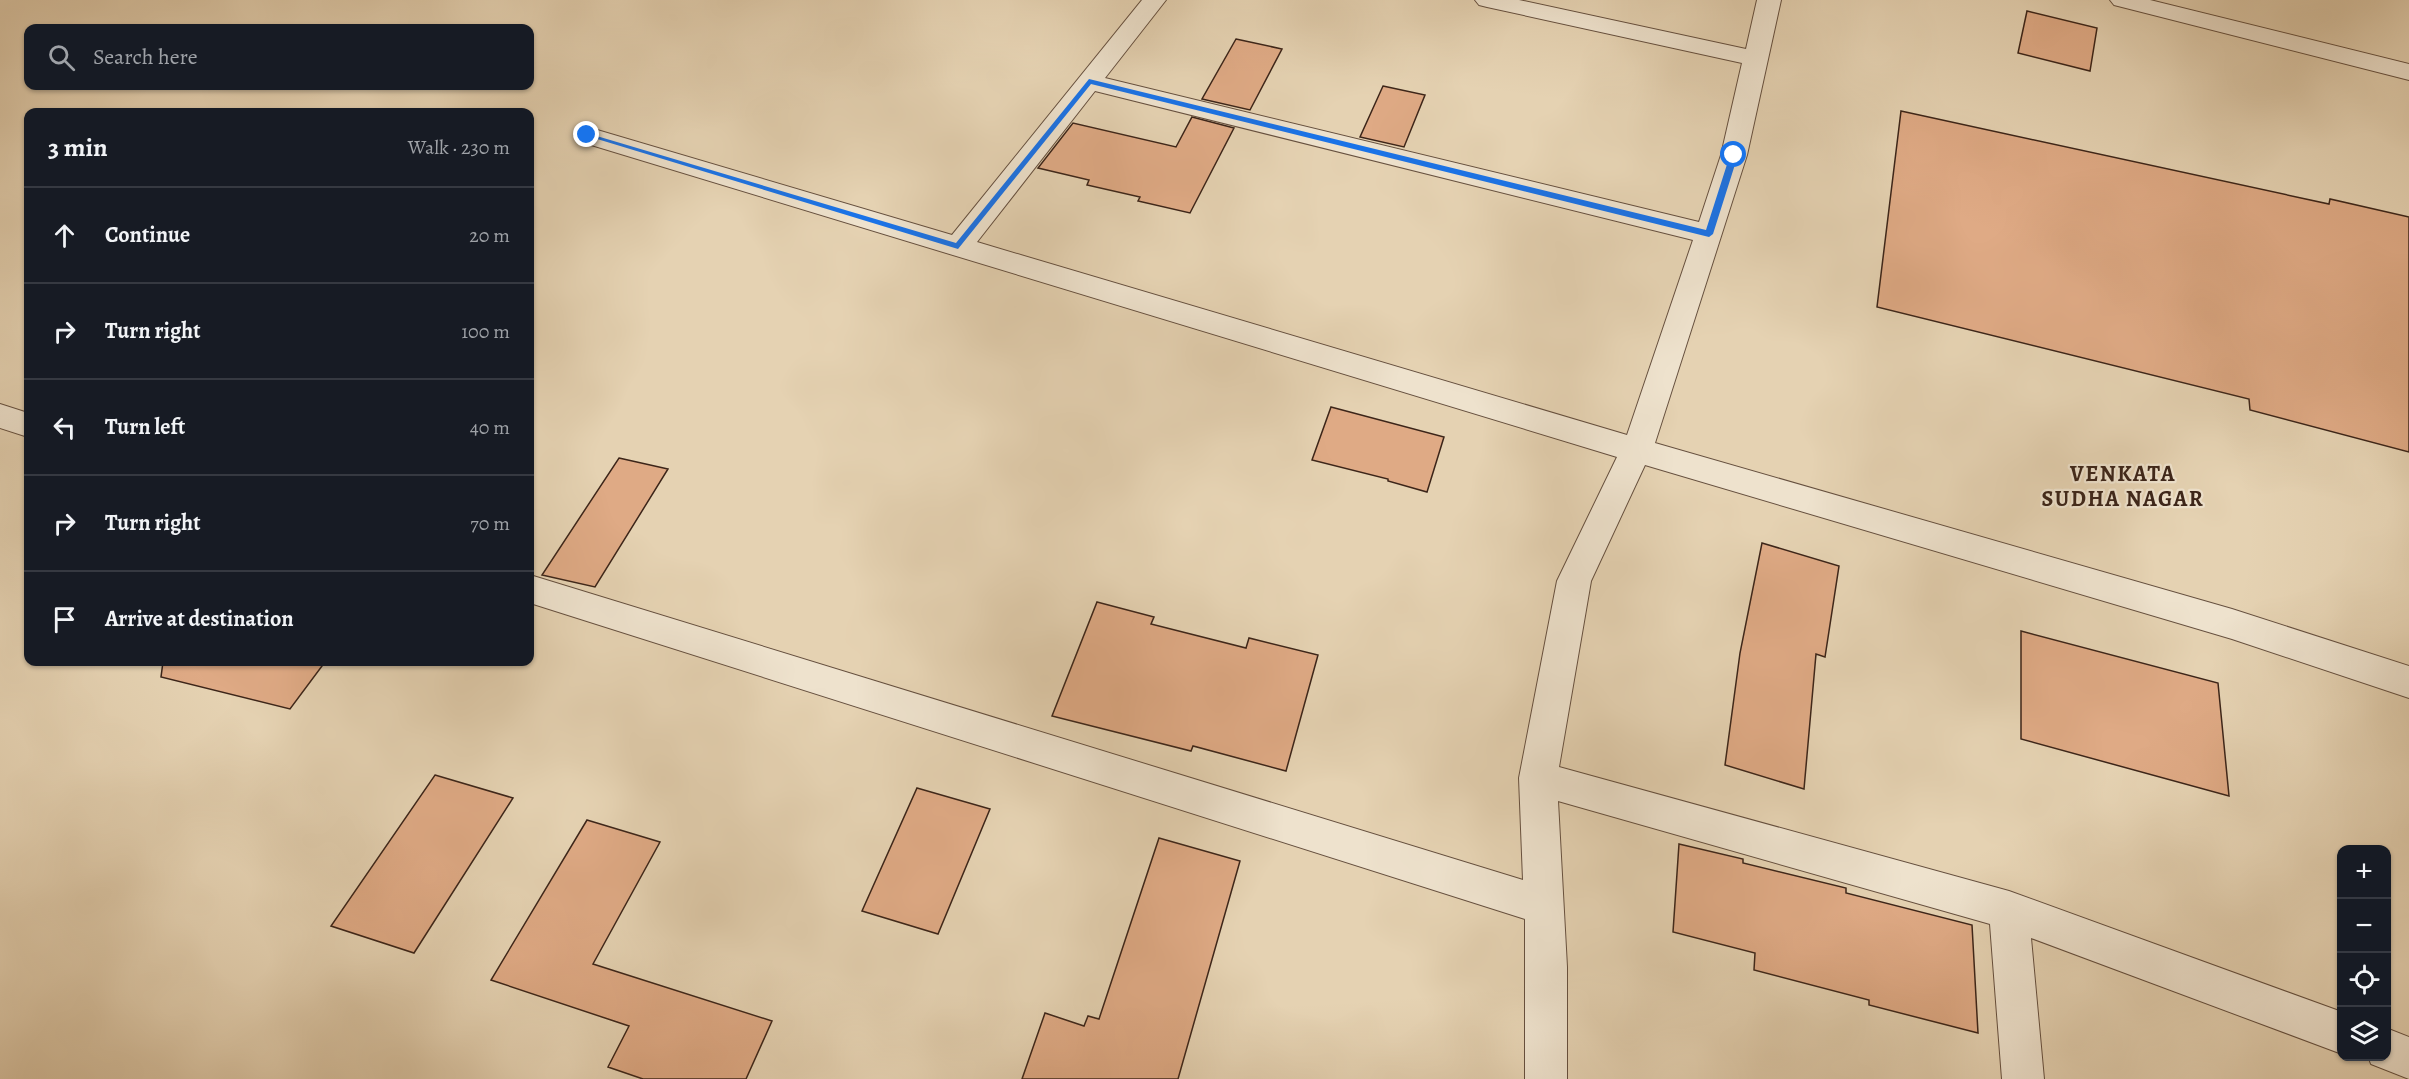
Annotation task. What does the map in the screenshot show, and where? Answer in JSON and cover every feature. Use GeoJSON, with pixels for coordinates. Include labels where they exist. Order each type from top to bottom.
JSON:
{"type":"FeatureCollection","features":[{"type":"Feature","properties":{"kind":"street"},"geometry":{"type":"LineString","coordinates":[[958,246],[1154,0]]}},
{"type":"Feature","properties":{"kind":"street"},"geometry":{"type":"LineString","coordinates":[[1487,0],[1756,59]]}},
{"type":"Feature","properties":{"kind":"street"},"geometry":{"type":"LineString","coordinates":[[1546,1079],[1544,906],[1538,778],[1574,581],[1646,429],[1734,155],[1769,0]]}},
{"type":"Feature","properties":{"kind":"street"},"geometry":{"type":"LineString","coordinates":[[2122,0],[2409,72]]}},
{"type":"Feature","properties":{"kind":"street"},"geometry":{"type":"LineString","coordinates":[[1089,82],[1709,234]]}},
{"type":"Feature","properties":{"kind":"street"},"geometry":{"type":"LineString","coordinates":[[587,135],[1636,450],[2232,624],[2409,682]]}},
{"type":"Feature","properties":{"kind":"street"},"geometry":{"type":"LineString","coordinates":[[0,417],[24,424]]}},
{"type":"Feature","properties":{"kind":"street"},"geometry":{"type":"LineString","coordinates":[[534,590],[1544,906]]}},
{"type":"Feature","properties":{"kind":"street"},"geometry":{"type":"LineString","coordinates":[[1538,778],[2009,910],[2337,1031]]}},
{"type":"Feature","properties":{"kind":"street"},"geometry":{"type":"LineString","coordinates":[[2009,910],[2023,1079]]}},
{"type":"Feature","properties":{"kind":"street"},"geometry":{"type":"LineString","coordinates":[[2391,1051],[2409,1058]]}},
{"type":"Feature","properties":{"kind":"building"},"geometry":{"type":"Polygon","coordinates":[[[2027,11],[2097,28],[2090,71],[2018,53],[2027,11]]]}},
{"type":"Feature","properties":{"kind":"building"},"geometry":{"type":"Polygon","coordinates":[[[1236,39],[1282,49],[1250,110],[1202,99],[1236,39]]]}},
{"type":"Feature","properties":{"kind":"building"},"geometry":{"type":"Polygon","coordinates":[[[1383,86],[1425,95],[1404,147],[1360,137],[1383,86]]]}},
{"type":"Feature","properties":{"kind":"building"},"geometry":{"type":"Polygon","coordinates":[[[1901,111],[2329,204],[2330,199],[2409,217],[2409,452],[2250,410],[2249,399],[1877,307],[1901,111]]]}},
{"type":"Feature","properties":{"kind":"building"},"geometry":{"type":"Polygon","coordinates":[[[1192,117],[1234,128],[1190,213],[1138,201],[1140,197],[1087,185],[1089,180],[1038,168],[1073,123],[1176,147],[1192,117]]]}},
{"type":"Feature","properties":{"kind":"building"},"geometry":{"type":"Polygon","coordinates":[[[1331,407],[1444,437],[1427,492],[1388,481],[1388,479],[1312,460],[1331,407]]]}},
{"type":"Feature","properties":{"kind":"building"},"geometry":{"type":"Polygon","coordinates":[[[619,458],[668,469],[595,587],[542,575],[619,458]]]}},
{"type":"Feature","properties":{"kind":"building"},"geometry":{"type":"Polygon","coordinates":[[[1762,543],[1839,566],[1825,657],[1816,654],[1804,789],[1725,765],[1740,653],[1762,543]]]}},
{"type":"Feature","properties":{"kind":"building"},"geometry":{"type":"Polygon","coordinates":[[[1097,602],[1154,617],[1151,624],[1246,648],[1249,638],[1318,655],[1286,771],[1193,746],[1191,751],[1052,716],[1097,602]]]}},
{"type":"Feature","properties":{"kind":"building"},"geometry":{"type":"Polygon","coordinates":[[[2021,631],[2218,683],[2229,796],[2021,739],[2021,631]]]}},
{"type":"Feature","properties":{"kind":"building"},"geometry":{"type":"Polygon","coordinates":[[[162,666],[322,666],[290,709],[161,677],[162,666]]]}},
{"type":"Feature","properties":{"kind":"building"},"geometry":{"type":"Polygon","coordinates":[[[435,775],[513,798],[414,953],[331,926],[435,775]]]}},
{"type":"Feature","properties":{"kind":"building"},"geometry":{"type":"Polygon","coordinates":[[[917,788],[990,809],[938,934],[862,911],[917,788]]]}},
{"type":"Feature","properties":{"kind":"building"},"geometry":{"type":"Polygon","coordinates":[[[587,820],[660,842],[593,964],[772,1021],[746,1079],[643,1079],[608,1067],[629,1026],[491,980],[587,820]]]}},
{"type":"Feature","properties":{"kind":"building"},"geometry":{"type":"Polygon","coordinates":[[[1159,838],[1240,861],[1178,1079],[1022,1079],[1045,1013],[1084,1026],[1088,1016],[1099,1019],[1159,838]]]}},
{"type":"Feature","properties":{"kind":"building"},"geometry":{"type":"Polygon","coordinates":[[[1679,844],[1743,859],[1743,863],[1846,888],[1846,893],[1972,925],[1978,1033],[1869,1005],[1869,1000],[1754,970],[1755,953],[1673,932],[1679,844]]]}},
{"type":"Feature","properties":{"kind":"district","name":"VENKATA SUDHA NAGAR"},"geometry":{"type":"Point","coordinates":[2123,486]}},
{"type":"Feature","properties":{"kind":"route"},"geometry":{"type":"LineString","coordinates":[[587,135],[958,246],[1089,82],[1709,234],[1734,155]]}}]}
